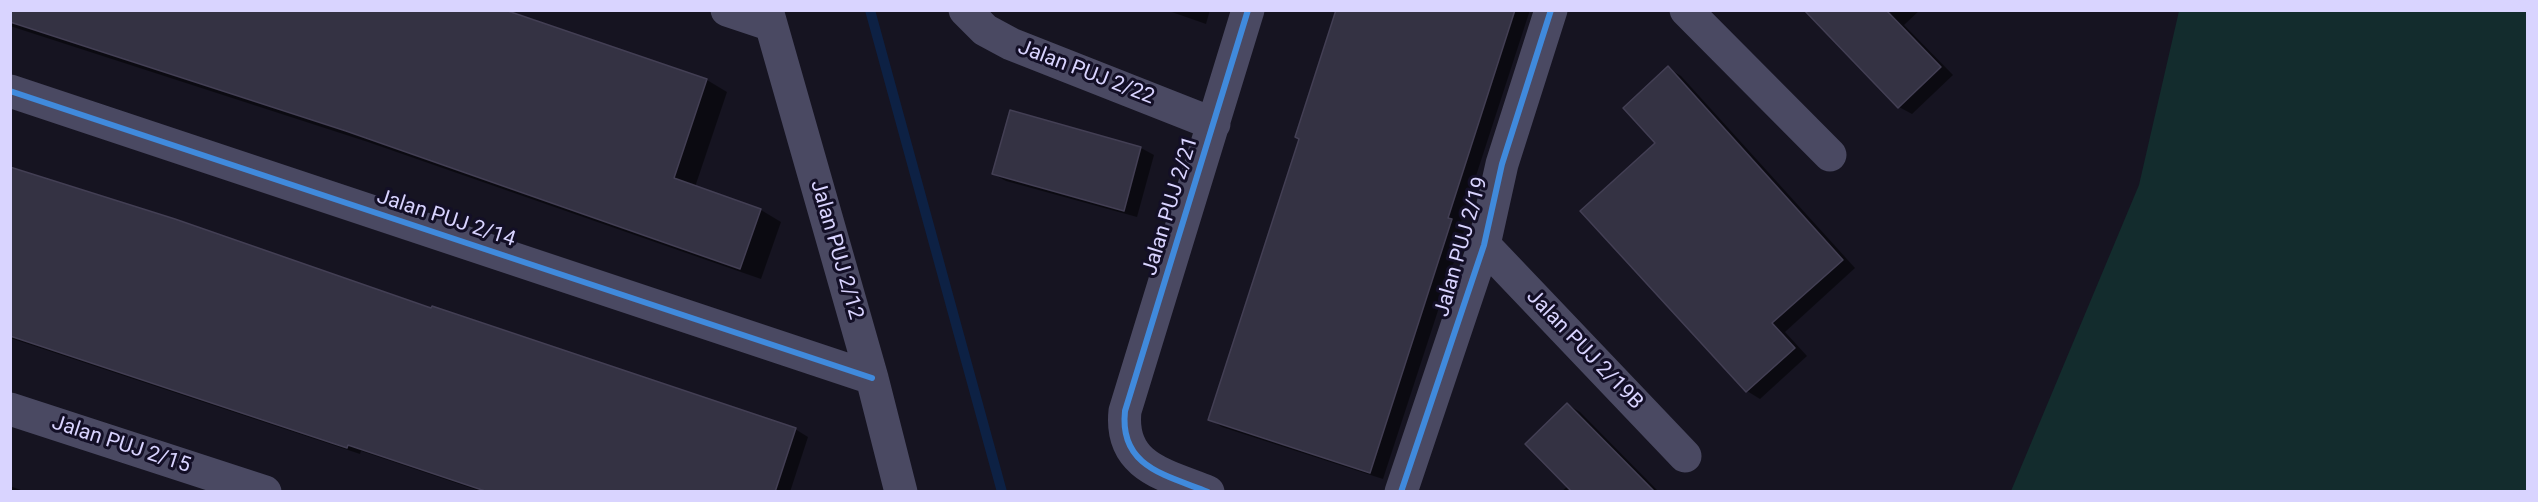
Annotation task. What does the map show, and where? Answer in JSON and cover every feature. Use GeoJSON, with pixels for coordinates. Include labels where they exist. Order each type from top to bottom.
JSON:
{"type":"FeatureCollection","features":[{"type":"Feature","properties":{"kind":"street"},"geometry":{"type":"LineString","coordinates":[[727,10],[768,17]]}},
{"type":"Feature","properties":{"kind":"street","name":"Jalan PUJ 2/21"},"geometry":{"type":"LineString","coordinates":[[1208,492],[1152,470],[1137,458],[1127,443],[1124,426],[1125,411],[1248,10]]}},
{"type":"Feature","properties":{"kind":"street","name":"Jalan PUJ 2/19"},"geometry":{"type":"LineString","coordinates":[[1401,492],[1484,245],[1502,164],[1551,10]]}},
{"type":"Feature","properties":{"kind":"street"},"geometry":{"type":"LineString","coordinates":[[1686,10],[1830,154]]}},
{"type":"Feature","properties":{"kind":"street","name":"Jalan PUJ 2/22"},"geometry":{"type":"LineString","coordinates":[[965,11],[985,30],[1011,44],[1214,124]]}},
{"type":"Feature","properties":{"kind":"street","name":"Jalan PUJ 2/12"},"geometry":{"type":"LineString","coordinates":[[768,17],[872,378],[901,492]]}},
{"type":"Feature","properties":{"kind":"street","name":"Jalan PUJ 2/14"},"geometry":{"type":"LineString","coordinates":[[10,91],[872,378]]}},
{"type":"Feature","properties":{"kind":"street","name":"Jalan PUJ 2/19B"},"geometry":{"type":"LineString","coordinates":[[1484,245],[1685,456]]}},
{"type":"Feature","properties":{"kind":"street","name":"Jalan PUJ 2/15"},"geometry":{"type":"LineString","coordinates":[[10,409],[265,492]]}},
{"type":"Feature","properties":{"kind":"green space"},"geometry":{"type":"Polygon","coordinates":[[[2179,11],[2527,11],[2527,491],[2011,491],[2139,185],[2179,11]]]}},
{"type":"Feature","properties":{"kind":"building"},"geometry":{"type":"Polygon","coordinates":[[[10,10],[505,10],[707,79],[674,178],[761,209],[740,269],[346,131],[10,22],[10,10]]]}},
{"type":"Feature","properties":{"kind":"building"},"geometry":{"type":"Polygon","coordinates":[[[1336,10],[1515,10],[1448,218],[1452,219],[1370,473],[1208,420],[1299,139],[1295,137],[1336,10]]]}},
{"type":"Feature","properties":{"kind":"building"},"geometry":{"type":"Polygon","coordinates":[[[1804,10],[1886,10],[1941,67],[1898,108],[1804,10]]]}},
{"type":"Feature","properties":{"kind":"building"},"geometry":{"type":"Polygon","coordinates":[[[1668,66],[1843,260],[1772,323],[1795,348],[1746,392],[1580,211],[1655,143],[1623,108],[1668,66]]]}},
{"type":"Feature","properties":{"kind":"building"},"geometry":{"type":"Polygon","coordinates":[[[1010,110],[1141,147],[1124,211],[992,174],[1010,110]]]}},
{"type":"Feature","properties":{"kind":"building"},"geometry":{"type":"Polygon","coordinates":[[[10,167],[175,219],[431,308],[432,306],[796,428],[775,492],[488,492],[348,445],[347,448],[10,336],[10,167]]]}},
{"type":"Feature","properties":{"kind":"building"},"geometry":{"type":"Polygon","coordinates":[[[1567,403],[1655,492],[1572,492],[1525,444],[1567,403]]]}},
{"type":"Feature","properties":{"kind":"waterway"},"geometry":{"type":"LineString","coordinates":[[870,10],[1002,492]]}},
{"type":"Feature","properties":{"kind":"cycle path"},"geometry":{"type":"LineString","coordinates":[[1208,492],[1162,474],[1138,457],[1130,445],[1125,430],[1125,411],[1248,10]]}},
{"type":"Feature","properties":{"kind":"cycle path"},"geometry":{"type":"LineString","coordinates":[[1401,492],[1484,245],[1502,164],[1551,10]]}},
{"type":"Feature","properties":{"kind":"cycle path"},"geometry":{"type":"LineString","coordinates":[[10,91],[872,378]]}}]}
